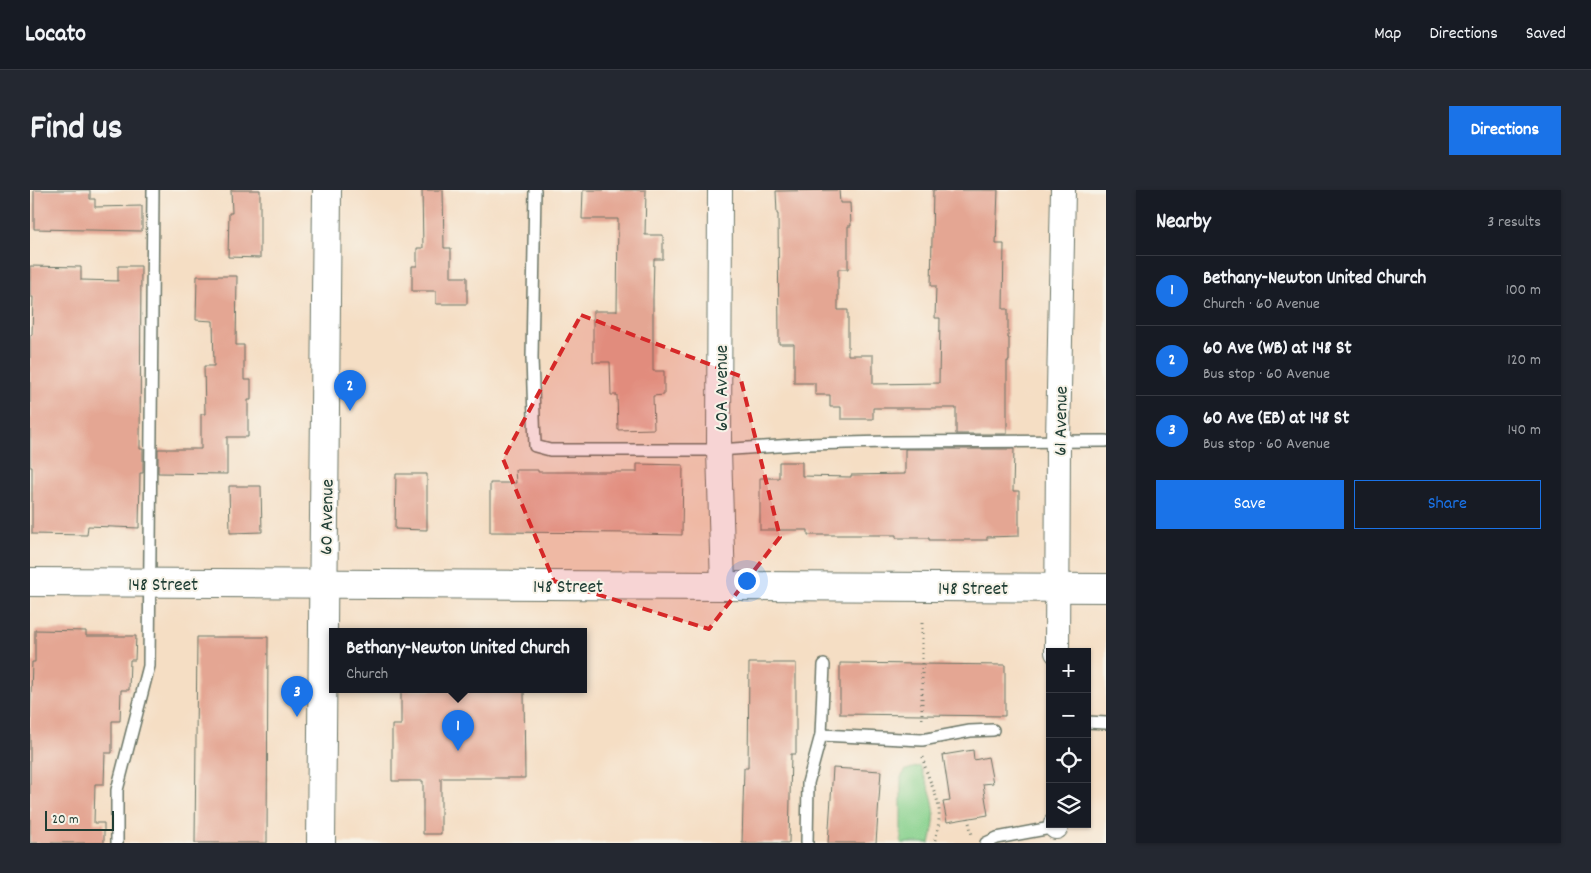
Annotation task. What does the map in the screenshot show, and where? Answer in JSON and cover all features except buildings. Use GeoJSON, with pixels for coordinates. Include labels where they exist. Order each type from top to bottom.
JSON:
{"type":"FeatureCollection","features":[{"type":"Feature","properties":{"kind":"main road","name":"60 Avenue"},"geometry":{"type":"LineString","coordinates":[[321,843],[327,190]]}},
{"type":"Feature","properties":{"kind":"main road","name":"148 Street"},"geometry":{"type":"LineString","coordinates":[[30,582],[1106,588]]}},
{"type":"Feature","properties":{"kind":"street","name":"60A Avenue"},"geometry":{"type":"LineString","coordinates":[[720,190],[719,450],[722,586]]}},
{"type":"Feature","properties":{"kind":"street","name":"61 Avenue"},"geometry":{"type":"LineString","coordinates":[[1057,648],[1062,190]]}},
{"type":"Feature","properties":{"kind":"lane"},"geometry":{"type":"LineString","coordinates":[[117,843],[117,790],[149,666],[153,190]]}},
{"type":"Feature","properties":{"kind":"lane"},"geometry":{"type":"LineString","coordinates":[[534,190],[532,358],[535,446],[550,450],[719,450],[808,444],[1106,441]]}},
{"type":"Feature","properties":{"kind":"lane"},"geometry":{"type":"LineString","coordinates":[[807,843],[808,784],[822,735],[824,665]]}},
{"type":"Feature","properties":{"kind":"lane"},"geometry":{"type":"LineString","coordinates":[[1091,722],[1106,723]]}},
{"type":"Feature","properties":{"kind":"lane"},"geometry":{"type":"LineString","coordinates":[[822,735],[922,740],[970,731],[993,730]]}},
{"type":"Feature","properties":{"kind":"lane"},"geometry":{"type":"LineString","coordinates":[[986,843],[1005,836],[1046,828]]}},
{"type":"Feature","properties":{"kind":"path"},"geometry":{"type":"LineString","coordinates":[[922,623],[922,709]]}},
{"type":"Feature","properties":{"kind":"path"},"geometry":{"type":"LineString","coordinates":[[922,740],[925,768],[938,804],[939,816],[934,843]]}},
{"type":"Feature","properties":{"kind":"highlighted area"},"geometry":{"type":"Polygon","coordinates":[[[581,315],[740,376],[780,537],[709,629],[554,581],[503,459],[581,315]]]}},
{"type":"Feature","properties":{"kind":"green space"},"geometry":{"type":"Polygon","coordinates":[[[920,766],[933,803],[933,831],[930,843],[901,843],[901,777],[906,770],[920,766]]]}},
{"type":"Feature","properties":{"kind":"place","name":"60 Ave (WB) at 148 St"},"geometry":{"type":"Point","coordinates":[350,411]}},
{"type":"Feature","properties":{"kind":"place","name":"60 Ave (EB) at 148 St"},"geometry":{"type":"Point","coordinates":[297,717]}},
{"type":"Feature","properties":{"kind":"place","name":"Bethany-Newton United Church"},"geometry":{"type":"Point","coordinates":[458,751]}}]}
